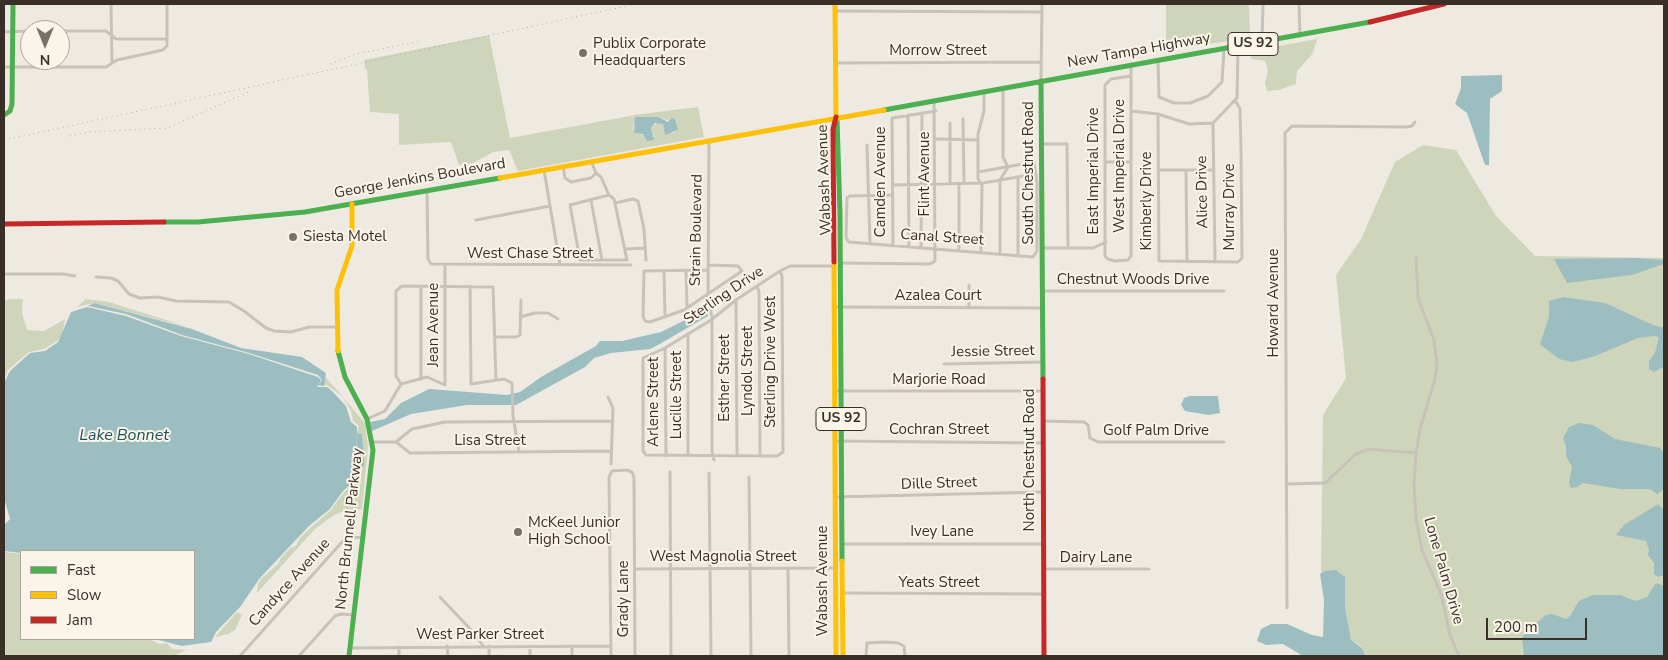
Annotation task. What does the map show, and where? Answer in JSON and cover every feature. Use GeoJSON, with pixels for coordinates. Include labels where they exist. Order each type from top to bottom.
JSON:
{"type":"FeatureCollection","features":[{"type":"Feature","properties":{"kind":"main road"},"geometry":{"type":"LineString","coordinates":[[4,115],[10,111],[12,104],[13,4]]}},
{"type":"Feature","properties":{"kind":"main road"},"geometry":{"type":"LineString","coordinates":[[835,4],[836,117]]}},
{"type":"Feature","properties":{"kind":"main road","name":"New Tampa Highway"},"geometry":{"type":"LineString","coordinates":[[836,117],[1300,36],[1390,18],[1444,4]]}},
{"type":"Feature","properties":{"kind":"main road","name":"South Chestnut Road"},"geometry":{"type":"LineString","coordinates":[[1041,81],[1042,265]]}},
{"type":"Feature","properties":{"kind":"main road","name":"George Jenkins Boulevard"},"geometry":{"type":"LineString","coordinates":[[4,224],[221,221],[284,215],[836,117]]}},
{"type":"Feature","properties":{"kind":"main road","name":"Wabash Avenue"},"geometry":{"type":"LineString","coordinates":[[836,117],[833,129],[835,441],[842,544],[843,656]]}},
{"type":"Feature","properties":{"kind":"main road","name":"Wabash Avenue"},"geometry":{"type":"LineString","coordinates":[[836,117],[840,214],[841,391],[841,441],[835,568],[836,656]]}},
{"type":"Feature","properties":{"kind":"main road","name":"North Brunnell Parkway"},"geometry":{"type":"LineString","coordinates":[[349,656],[372,442],[367,419],[341,368],[337,348],[338,283],[352,246],[352,204]]}},
{"type":"Feature","properties":{"kind":"main road"},"geometry":{"type":"LineString","coordinates":[[833,214],[840,214]]}},
{"type":"Feature","properties":{"kind":"main road","name":"North Chestnut Road"},"geometry":{"type":"LineString","coordinates":[[1042,265],[1044,656]]}},
{"type":"Feature","properties":{"kind":"street"},"geometry":{"type":"LineString","coordinates":[[111,4],[110,35],[112,63]]}},
{"type":"Feature","properties":{"kind":"street"},"geometry":{"type":"LineString","coordinates":[[4,67],[106,67],[112,63],[166,48],[167,4]]}},
{"type":"Feature","properties":{"kind":"street"},"geometry":{"type":"LineString","coordinates":[[1041,81],[1042,4]]}},
{"type":"Feature","properties":{"kind":"street"},"geometry":{"type":"LineString","coordinates":[[1262,42],[1263,4]]}},
{"type":"Feature","properties":{"kind":"street"},"geometry":{"type":"LineString","coordinates":[[1299,4],[1300,36]]}},
{"type":"Feature","properties":{"kind":"street"},"geometry":{"type":"LineString","coordinates":[[835,12],[1042,12]]}},
{"type":"Feature","properties":{"kind":"street"},"geometry":{"type":"LineString","coordinates":[[4,32],[20,31]]}},
{"type":"Feature","properties":{"kind":"street"},"geometry":{"type":"LineString","coordinates":[[70,32],[106,32],[116,39],[167,39]]}},
{"type":"Feature","properties":{"kind":"street"},"geometry":{"type":"LineString","coordinates":[[1130,111],[1158,114],[1189,124],[1213,123],[1237,98],[1238,46]]}},
{"type":"Feature","properties":{"kind":"street"},"geometry":{"type":"LineString","coordinates":[[1158,61],[1159,97],[1174,104],[1190,103],[1208,96],[1223,80],[1224,49]]}},
{"type":"Feature","properties":{"kind":"street","name":"Morrow Street"},"geometry":{"type":"LineString","coordinates":[[835,63],[1041,62]]}},
{"type":"Feature","properties":{"kind":"street","name":"West Imperial Drive"},"geometry":{"type":"LineString","coordinates":[[1131,66],[1131,256]]}},
{"type":"Feature","properties":{"kind":"street","name":"East Imperial Drive"},"geometry":{"type":"LineString","coordinates":[[1131,76],[1111,80],[1105,84],[1105,256],[1108,260],[1126,260],[1131,256]]}},
{"type":"Feature","properties":{"kind":"street"},"geometry":{"type":"LineString","coordinates":[[1003,88],[1003,156],[1008,167]]}},
{"type":"Feature","properties":{"kind":"street"},"geometry":{"type":"LineString","coordinates":[[981,252],[982,185],[978,172],[978,140],[984,111],[984,92]]}},
{"type":"Feature","properties":{"kind":"street","name":"Flint Avenue"},"geometry":{"type":"LineString","coordinates":[[934,100],[936,111],[936,248]]}},
{"type":"Feature","properties":{"kind":"street","name":"Murray Drive"},"geometry":{"type":"LineString","coordinates":[[1187,261],[1238,262],[1242,258],[1240,109],[1235,100]]}},
{"type":"Feature","properties":{"kind":"street"},"geometry":{"type":"LineString","coordinates":[[909,246],[908,115],[936,111]]}},
{"type":"Feature","properties":{"kind":"street"},"geometry":{"type":"LineString","coordinates":[[921,247],[922,113]]}},
{"type":"Feature","properties":{"kind":"street","name":"Kimberly Drive"},"geometry":{"type":"LineString","coordinates":[[1158,114],[1159,261],[1187,261]]}},
{"type":"Feature","properties":{"kind":"street","name":"Camden Avenue"},"geometry":{"type":"LineString","coordinates":[[892,246],[892,119],[908,115]]}},
{"type":"Feature","properties":{"kind":"street"},"geometry":{"type":"LineString","coordinates":[[963,119],[964,183]]}},
{"type":"Feature","properties":{"kind":"street","name":"Howard Avenue"},"geometry":{"type":"LineString","coordinates":[[1287,608],[1285,133],[1292,126],[1406,127],[1415,122]]}},
{"type":"Feature","properties":{"kind":"street"},"geometry":{"type":"LineString","coordinates":[[950,123],[950,183]]}},
{"type":"Feature","properties":{"kind":"street","name":"Alice Drive"},"geometry":{"type":"LineString","coordinates":[[1213,123],[1215,262]]}},
{"type":"Feature","properties":{"kind":"street"},"geometry":{"type":"LineString","coordinates":[[936,139],[978,140]]}},
{"type":"Feature","properties":{"kind":"street","name":"Strain Boulevard"},"geometry":{"type":"LineString","coordinates":[[709,140],[708,294],[712,320],[712,456]]}},
{"type":"Feature","properties":{"kind":"street"},"geometry":{"type":"LineString","coordinates":[[1041,144],[1067,144],[1068,248]]}},
{"type":"Feature","properties":{"kind":"street"},"geometry":{"type":"LineString","coordinates":[[867,146],[870,244]]}},
{"type":"Feature","properties":{"kind":"street"},"geometry":{"type":"LineString","coordinates":[[591,161],[596,173],[601,177],[608,195],[615,203],[626,249],[646,248]]}},
{"type":"Feature","properties":{"kind":"street"},"geometry":{"type":"LineString","coordinates":[[892,185],[980,183],[1035,174],[1034,162],[978,172]]}},
{"type":"Feature","properties":{"kind":"street"},"geometry":{"type":"LineString","coordinates":[[1105,162],[1131,162]]}},
{"type":"Feature","properties":{"kind":"street"},"geometry":{"type":"LineString","coordinates":[[563,166],[565,178],[571,182],[591,178],[596,173]]}},
{"type":"Feature","properties":{"kind":"street"},"geometry":{"type":"LineString","coordinates":[[1000,254],[1000,180],[1008,167]]}},
{"type":"Feature","properties":{"kind":"street"},"geometry":{"type":"LineString","coordinates":[[543,170],[560,265]]}},
{"type":"Feature","properties":{"kind":"street"},"geometry":{"type":"LineString","coordinates":[[1158,170],[1214,170]]}},
{"type":"Feature","properties":{"kind":"street"},"geometry":{"type":"LineString","coordinates":[[1186,170],[1187,261]]}},
{"type":"Feature","properties":{"kind":"street","name":"Canal Street"},"geometry":{"type":"LineString","coordinates":[[869,196],[850,196],[846,200],[846,238],[848,241],[1034,256],[1037,251],[1035,174]]}},
{"type":"Feature","properties":{"kind":"street"},"geometry":{"type":"LineString","coordinates":[[1018,177],[1018,256]]}},
{"type":"Feature","properties":{"kind":"street"},"geometry":{"type":"LineString","coordinates":[[959,183],[959,250]]}},
{"type":"Feature","properties":{"kind":"street","name":"West Chase Street"},"geometry":{"type":"LineString","coordinates":[[427,190],[430,263],[631,265]]}},
{"type":"Feature","properties":{"kind":"street"},"geometry":{"type":"LineString","coordinates":[[602,260],[591,200],[608,195]]}},
{"type":"Feature","properties":{"kind":"street"},"geometry":{"type":"LineString","coordinates":[[869,196],[892,195]]}},
{"type":"Feature","properties":{"kind":"street","name":"West Chase Street"},"geometry":{"type":"LineString","coordinates":[[591,200],[570,205],[580,260],[627,260],[626,249]]}},
{"type":"Feature","properties":{"kind":"street"},"geometry":{"type":"LineString","coordinates":[[615,203],[638,201],[646,248],[646,260]]}},
{"type":"Feature","properties":{"kind":"street"},"geometry":{"type":"LineString","coordinates":[[476,220],[550,206]]}},
{"type":"Feature","properties":{"kind":"street"},"geometry":{"type":"LineString","coordinates":[[1042,248],[1093,248],[1106,242]]}},
{"type":"Feature","properties":{"kind":"street"},"geometry":{"type":"LineString","coordinates":[[833,266],[840,263],[932,263],[935,261],[936,248]]}},
{"type":"Feature","properties":{"kind":"street","name":"Lone Palm Drive"},"geometry":{"type":"LineString","coordinates":[[1416,257],[1418,298],[1434,340],[1437,366],[1420,429],[1416,454],[1414,493],[1420,541],[1441,594],[1450,635],[1459,656]]}},
{"type":"Feature","properties":{"kind":"street","name":"Jean Avenue"},"geometry":{"type":"LineString","coordinates":[[421,379],[429,378],[445,385],[445,264]]}},
{"type":"Feature","properties":{"kind":"street"},"geometry":{"type":"LineString","coordinates":[[708,270],[643,273],[643,316],[648,322],[687,308],[742,271],[738,266],[714,267],[709,265]]}},
{"type":"Feature","properties":{"kind":"street","name":"Sterling Drive"},"geometry":{"type":"LineString","coordinates":[[665,348],[712,320],[736,300],[780,271],[797,266],[833,266]]}},
{"type":"Feature","properties":{"kind":"street"},"geometry":{"type":"LineString","coordinates":[[664,271],[665,317]]}},
{"type":"Feature","properties":{"kind":"street"},"geometry":{"type":"LineString","coordinates":[[686,271],[687,308]]}},
{"type":"Feature","properties":{"kind":"street","name":"Sterling Drive West"},"geometry":{"type":"LineString","coordinates":[[760,456],[782,454],[782,276],[780,271]]}},
{"type":"Feature","properties":{"kind":"street"},"geometry":{"type":"LineString","coordinates":[[4,274],[63,274],[75,276]]}},
{"type":"Feature","properties":{"kind":"street"},"geometry":{"type":"LineString","coordinates":[[96,277],[118,280],[129,294],[140,298],[158,297],[176,301],[229,302],[266,328],[274,331],[290,332],[309,327],[337,327]]}},
{"type":"Feature","properties":{"kind":"street"},"geometry":{"type":"LineString","coordinates":[[969,285],[969,308]]}},
{"type":"Feature","properties":{"kind":"street"},"geometry":{"type":"LineString","coordinates":[[401,384],[396,376],[398,288],[402,286],[491,286],[494,288],[496,380]]}},
{"type":"Feature","properties":{"kind":"street"},"geometry":{"type":"LineString","coordinates":[[367,419],[385,412],[401,384],[421,379],[420,286]]}},
{"type":"Feature","properties":{"kind":"street"},"geometry":{"type":"LineString","coordinates":[[470,286],[471,384],[496,380],[509,380],[512,383],[514,421],[519,452]]}},
{"type":"Feature","properties":{"kind":"street","name":"Lyndol Street"},"geometry":{"type":"LineString","coordinates":[[757,286],[759,292],[760,456]]}},
{"type":"Feature","properties":{"kind":"street","name":"Chestnut Woods Drive"},"geometry":{"type":"LineString","coordinates":[[1042,291],[1224,291]]}},
{"type":"Feature","properties":{"kind":"street"},"geometry":{"type":"LineString","coordinates":[[495,337],[518,337],[521,300]]}},
{"type":"Feature","properties":{"kind":"street","name":"Esther Street"},"geometry":{"type":"LineString","coordinates":[[736,300],[737,456]]}},
{"type":"Feature","properties":{"kind":"street","name":"Azalea Court"},"geometry":{"type":"LineString","coordinates":[[834,307],[1042,308]]}},
{"type":"Feature","properties":{"kind":"street"},"geometry":{"type":"LineString","coordinates":[[520,317],[535,313],[548,313],[558,319]]}},
{"type":"Feature","properties":{"kind":"street","name":"Lucille Street"},"geometry":{"type":"LineString","coordinates":[[688,334],[688,456]]}},
{"type":"Feature","properties":{"kind":"street"},"geometry":{"type":"LineString","coordinates":[[665,348],[643,358],[643,451],[645,454],[666,456],[760,456]]}},
{"type":"Feature","properties":{"kind":"street","name":"Arlene Street"},"geometry":{"type":"LineString","coordinates":[[665,348],[666,456]]}},
{"type":"Feature","properties":{"kind":"street","name":"Jessie Street"},"geometry":{"type":"LineString","coordinates":[[944,364],[1043,362]]}},
{"type":"Feature","properties":{"kind":"street","name":"Marjorie Road"},"geometry":{"type":"LineString","coordinates":[[835,392],[1043,391]]}},
{"type":"Feature","properties":{"kind":"street"},"geometry":{"type":"LineString","coordinates":[[608,397],[613,408],[611,464]]}},
{"type":"Feature","properties":{"kind":"street"},"geometry":{"type":"LineString","coordinates":[[396,442],[406,432],[426,425],[453,422],[613,421]]}},
{"type":"Feature","properties":{"kind":"street","name":"Golf Palm Drive"},"geometry":{"type":"LineString","coordinates":[[1043,421],[1084,422],[1088,425],[1090,438],[1095,442],[1224,442]]}},
{"type":"Feature","properties":{"kind":"street","name":"Cochran Street"},"geometry":{"type":"LineString","coordinates":[[835,441],[1042,443]]}},
{"type":"Feature","properties":{"kind":"street","name":"Lisa Street"},"geometry":{"type":"LineString","coordinates":[[372,442],[396,442],[410,453],[611,451]]}},
{"type":"Feature","properties":{"kind":"street"},"geometry":{"type":"LineString","coordinates":[[1286,484],[1325,483],[1356,454],[1368,449],[1416,454]]}},
{"type":"Feature","properties":{"kind":"street"},"geometry":{"type":"LineString","coordinates":[[712,456],[714,460]]}},
{"type":"Feature","properties":{"kind":"street","name":"Grady Lane"},"geometry":{"type":"LineString","coordinates":[[610,646],[609,476],[612,471],[627,470],[634,475],[635,656]]}},
{"type":"Feature","properties":{"kind":"street"},"geometry":{"type":"LineString","coordinates":[[670,472],[671,656]]}},
{"type":"Feature","properties":{"kind":"street"},"geometry":{"type":"LineString","coordinates":[[709,473],[711,656]]}},
{"type":"Feature","properties":{"kind":"street"},"geometry":{"type":"LineString","coordinates":[[749,477],[751,656]]}},
{"type":"Feature","properties":{"kind":"street","name":"Dille Street"},"geometry":{"type":"LineString","coordinates":[[838,497],[1042,492]]}},
{"type":"Feature","properties":{"kind":"street","name":"Candyce Avenue"},"geometry":{"type":"LineString","coordinates":[[240,656],[342,542],[351,537],[363,538]]}},
{"type":"Feature","properties":{"kind":"street","name":"Ivey Lane"},"geometry":{"type":"LineString","coordinates":[[842,544],[1043,544]]}},
{"type":"Feature","properties":{"kind":"street","name":"West Magnolia Street"},"geometry":{"type":"LineString","coordinates":[[635,568],[842,568]]}},
{"type":"Feature","properties":{"kind":"street"},"geometry":{"type":"LineString","coordinates":[[788,568],[789,656]]}},
{"type":"Feature","properties":{"kind":"street","name":"Dairy Lane"},"geometry":{"type":"LineString","coordinates":[[1043,569],[1149,569]]}},
{"type":"Feature","properties":{"kind":"street","name":"Yeats Street"},"geometry":{"type":"LineString","coordinates":[[836,594],[1043,594]]}},
{"type":"Feature","properties":{"kind":"street"},"geometry":{"type":"LineString","coordinates":[[440,597],[475,634],[483,646]]}},
{"type":"Feature","properties":{"kind":"street"},"geometry":{"type":"LineString","coordinates":[[299,656],[335,616],[354,614]]}},
{"type":"Feature","properties":{"kind":"street"},"geometry":{"type":"LineString","coordinates":[[866,656],[867,643],[898,642],[904,646],[905,656]]}},
{"type":"Feature","properties":{"kind":"street"},"geometry":{"type":"LineString","coordinates":[[447,646],[448,656]]}},
{"type":"Feature","properties":{"kind":"street"},"geometry":{"type":"LineString","coordinates":[[489,646],[489,656]]}},
{"type":"Feature","properties":{"kind":"street"},"geometry":{"type":"LineString","coordinates":[[530,646],[530,656]]}},
{"type":"Feature","properties":{"kind":"street"},"geometry":{"type":"LineString","coordinates":[[572,646],[572,656]]}},
{"type":"Feature","properties":{"kind":"street"},"geometry":{"type":"LineString","coordinates":[[610,646],[611,656]]}},
{"type":"Feature","properties":{"kind":"street","name":"West Parker Street"},"geometry":{"type":"LineString","coordinates":[[350,648],[610,646]]}},
{"type":"Feature","properties":{"kind":"street"},"geometry":{"type":"LineString","coordinates":[[399,647],[399,656]]}},
{"type":"Feature","properties":{"kind":"green space"},"geometry":{"type":"Polygon","coordinates":[[[1166,4],[1249,4],[1250,38],[1166,50],[1166,4]]]}},
{"type":"Feature","properties":{"kind":"green space"},"geometry":{"type":"Polygon","coordinates":[[[489,35],[510,138],[641,114],[698,107],[704,137],[518,171],[509,150],[493,152],[473,163],[459,165],[451,142],[399,145],[399,114],[370,112],[367,70],[364,60],[489,35]],[[663,119],[633,125],[634,133],[654,137],[651,128],[658,122],[663,124],[665,134],[676,132],[670,121],[663,119]]]}},
{"type":"Feature","properties":{"kind":"green space"},"geometry":{"type":"Polygon","coordinates":[[[1317,39],[1313,53],[1297,71],[1296,84],[1279,90],[1267,91],[1265,83],[1268,70],[1265,61],[1251,59],[1251,51],[1317,39]]]}},
{"type":"Feature","properties":{"kind":"green space"},"geometry":{"type":"Polygon","coordinates":[[[1423,145],[1456,150],[1496,216],[1535,256],[1664,258],[1664,656],[1365,656],[1361,646],[1351,640],[1345,607],[1345,581],[1338,571],[1321,572],[1323,415],[1346,378],[1336,275],[1361,239],[1395,162],[1423,145]]]}},
{"type":"Feature","properties":{"kind":"green space"},"geometry":{"type":"Polygon","coordinates":[[[23,299],[22,313],[27,330],[44,331],[65,319],[62,335],[57,341],[44,349],[29,352],[8,370],[4,379],[4,301],[23,299]]]}},
{"type":"Feature","properties":{"kind":"green space"},"geometry":{"type":"Polygon","coordinates":[[[86,299],[109,302],[188,327],[94,303],[77,307],[86,299]]]}},
{"type":"Feature","properties":{"kind":"green space"},"geometry":{"type":"Polygon","coordinates":[[[324,376],[337,390],[365,423],[368,447],[362,509],[347,510],[334,515],[315,529],[257,593],[258,584],[261,579],[279,563],[280,559],[290,548],[296,546],[299,539],[310,528],[331,510],[344,492],[354,485],[364,466],[362,434],[357,433],[359,426],[353,421],[351,411],[342,396],[327,385],[324,386],[324,376]]]}},
{"type":"Feature","properties":{"kind":"green space"},"geometry":{"type":"Polygon","coordinates":[[[4,552],[20,554],[20,640],[151,640],[159,644],[167,643],[172,649],[186,650],[174,656],[4,656],[4,552]]]}},
{"type":"Feature","properties":{"kind":"green space"},"geometry":{"type":"Polygon","coordinates":[[[237,612],[242,615],[235,630],[215,637],[237,612]]]}},
{"type":"Feature","properties":{"kind":"water"},"geometry":{"type":"Polygon","coordinates":[[[1502,75],[1502,91],[1490,99],[1489,165],[1485,165],[1467,113],[1455,104],[1461,88],[1461,76],[1502,75]]]}},
{"type":"Feature","properties":{"kind":"water"},"geometry":{"type":"Polygon","coordinates":[[[635,117],[658,117],[668,122],[672,118],[675,119],[678,130],[665,135],[663,124],[655,123],[651,128],[654,140],[647,141],[643,134],[634,133],[635,117]]]}},
{"type":"Feature","properties":{"kind":"water"},"geometry":{"type":"Polygon","coordinates":[[[1635,258],[1664,260],[1664,264],[1632,275],[1567,283],[1554,259],[1635,258]]]}},
{"type":"Feature","properties":{"kind":"water"},"geometry":{"type":"Polygon","coordinates":[[[1563,297],[1605,303],[1653,325],[1664,328],[1663,367],[1654,372],[1649,369],[1649,361],[1655,353],[1659,337],[1654,336],[1638,338],[1595,356],[1573,362],[1559,359],[1540,344],[1549,317],[1549,301],[1563,297]]]}},
{"type":"Feature","properties":{"kind":"water"},"geometry":{"type":"Polygon","coordinates":[[[94,303],[192,329],[241,348],[302,357],[326,373],[324,386],[318,385],[322,380],[318,375],[249,353],[182,335],[126,314],[88,306],[94,303]]]}},
{"type":"Feature","properties":{"kind":"water","name":"Lake Bonnet"},"geometry":{"type":"Polygon","coordinates":[[[87,307],[126,316],[181,336],[249,354],[318,377],[321,380],[317,387],[327,387],[331,390],[346,406],[351,422],[357,427],[356,480],[343,491],[330,509],[309,526],[260,578],[240,607],[216,632],[211,642],[182,646],[159,640],[195,640],[195,550],[20,550],[20,553],[4,551],[4,525],[10,519],[4,498],[4,383],[10,371],[30,353],[45,351],[58,342],[71,312],[87,307]]]}},
{"type":"Feature","properties":{"kind":"water"},"geometry":{"type":"Polygon","coordinates":[[[707,309],[708,316],[658,345],[650,349],[611,353],[594,358],[585,367],[516,405],[467,405],[411,414],[372,431],[370,422],[385,419],[401,403],[429,389],[507,395],[520,392],[541,377],[596,346],[600,341],[622,341],[661,332],[707,309]]]}},
{"type":"Feature","properties":{"kind":"water"},"geometry":{"type":"Polygon","coordinates":[[[1190,396],[1218,396],[1220,413],[1209,415],[1185,411],[1181,405],[1184,398],[1190,396]]]}},
{"type":"Feature","properties":{"kind":"water"},"geometry":{"type":"Polygon","coordinates":[[[1579,423],[1593,425],[1615,439],[1660,448],[1664,453],[1664,487],[1662,491],[1657,494],[1650,489],[1620,489],[1583,483],[1571,488],[1569,483],[1572,467],[1566,456],[1566,446],[1563,438],[1569,427],[1579,423]]]}},
{"type":"Feature","properties":{"kind":"water"},"geometry":{"type":"Polygon","coordinates":[[[357,433],[362,434],[364,466],[357,475],[357,433]]]}},
{"type":"Feature","properties":{"kind":"water"},"geometry":{"type":"Polygon","coordinates":[[[1658,504],[1664,510],[1664,575],[1658,577],[1654,574],[1654,563],[1648,555],[1649,550],[1646,541],[1616,535],[1624,525],[1658,504]]]}},
{"type":"Feature","properties":{"kind":"water"},"geometry":{"type":"Polygon","coordinates":[[[1336,570],[1345,577],[1345,607],[1351,640],[1362,648],[1365,656],[1303,656],[1283,644],[1266,645],[1257,641],[1261,629],[1271,624],[1287,624],[1312,635],[1323,637],[1324,600],[1320,574],[1324,571],[1336,570]]]}},
{"type":"Feature","properties":{"kind":"water"},"geometry":{"type":"Polygon","coordinates":[[[1656,583],[1664,586],[1664,656],[1524,656],[1522,638],[1527,631],[1546,615],[1552,614],[1566,619],[1579,601],[1593,595],[1621,595],[1635,601],[1647,597],[1656,583]]]}},
{"type":"Feature","properties":{"kind":"railway"},"geometry":{"type":"LineString","coordinates":[[4,140],[636,4]]}},
{"type":"Feature","properties":{"kind":"railway"},"geometry":{"type":"LineString","coordinates":[[330,64],[356,54],[422,41]]}},
{"type":"Feature","properties":{"kind":"railway"},"geometry":{"type":"LineString","coordinates":[[70,136],[88,132],[167,128],[251,91]]}},
{"type":"Feature","properties":{"kind":"traffic: fast"},"geometry":{"type":"LineString","coordinates":[[4,115],[10,111],[12,104],[13,4]]}},
{"type":"Feature","properties":{"kind":"traffic: fast"},"geometry":{"type":"LineString","coordinates":[[884,110],[1370,22]]}},
{"type":"Feature","properties":{"kind":"traffic: fast"},"geometry":{"type":"LineString","coordinates":[[1041,81],[1043,379]]}},
{"type":"Feature","properties":{"kind":"traffic: fast"},"geometry":{"type":"LineString","coordinates":[[837,119],[840,214],[842,561]]}},
{"type":"Feature","properties":{"kind":"traffic: fast"},"geometry":{"type":"LineString","coordinates":[[164,222],[198,222],[305,212],[500,178]]}},
{"type":"Feature","properties":{"kind":"traffic: fast"},"geometry":{"type":"LineString","coordinates":[[338,351],[345,377],[367,419],[373,450],[349,656]]}},
{"type":"Feature","properties":{"kind":"traffic: slow"},"geometry":{"type":"LineString","coordinates":[[835,4],[836,117]]}},
{"type":"Feature","properties":{"kind":"traffic: slow"},"geometry":{"type":"LineString","coordinates":[[500,178],[884,110]]}},
{"type":"Feature","properties":{"kind":"traffic: slow"},"geometry":{"type":"LineString","coordinates":[[338,351],[337,290],[352,246],[352,204]]}},
{"type":"Feature","properties":{"kind":"traffic: slow"},"geometry":{"type":"LineString","coordinates":[[834,262],[836,656]]}},
{"type":"Feature","properties":{"kind":"traffic: slow"},"geometry":{"type":"LineString","coordinates":[[842,561],[843,656]]}},
{"type":"Feature","properties":{"kind":"traffic: jam"},"geometry":{"type":"LineString","coordinates":[[1370,22],[1444,4]]}},
{"type":"Feature","properties":{"kind":"traffic: jam"},"geometry":{"type":"LineString","coordinates":[[834,262],[833,129],[836,117]]}},
{"type":"Feature","properties":{"kind":"traffic: jam"},"geometry":{"type":"LineString","coordinates":[[4,224],[164,222]]}},
{"type":"Feature","properties":{"kind":"traffic: jam"},"geometry":{"type":"LineString","coordinates":[[1043,379],[1044,656]]}},
{"type":"Feature","properties":{"kind":"place","name":"Publix Corporate Headquarters"},"geometry":{"type":"Point","coordinates":[583,53]}},
{"type":"Feature","properties":{"kind":"place","name":"Siesta Motel"},"geometry":{"type":"Point","coordinates":[293,237]}},
{"type":"Feature","properties":{"kind":"place","name":"McKeel Junior High School"},"geometry":{"type":"Point","coordinates":[518,532]}}]}
